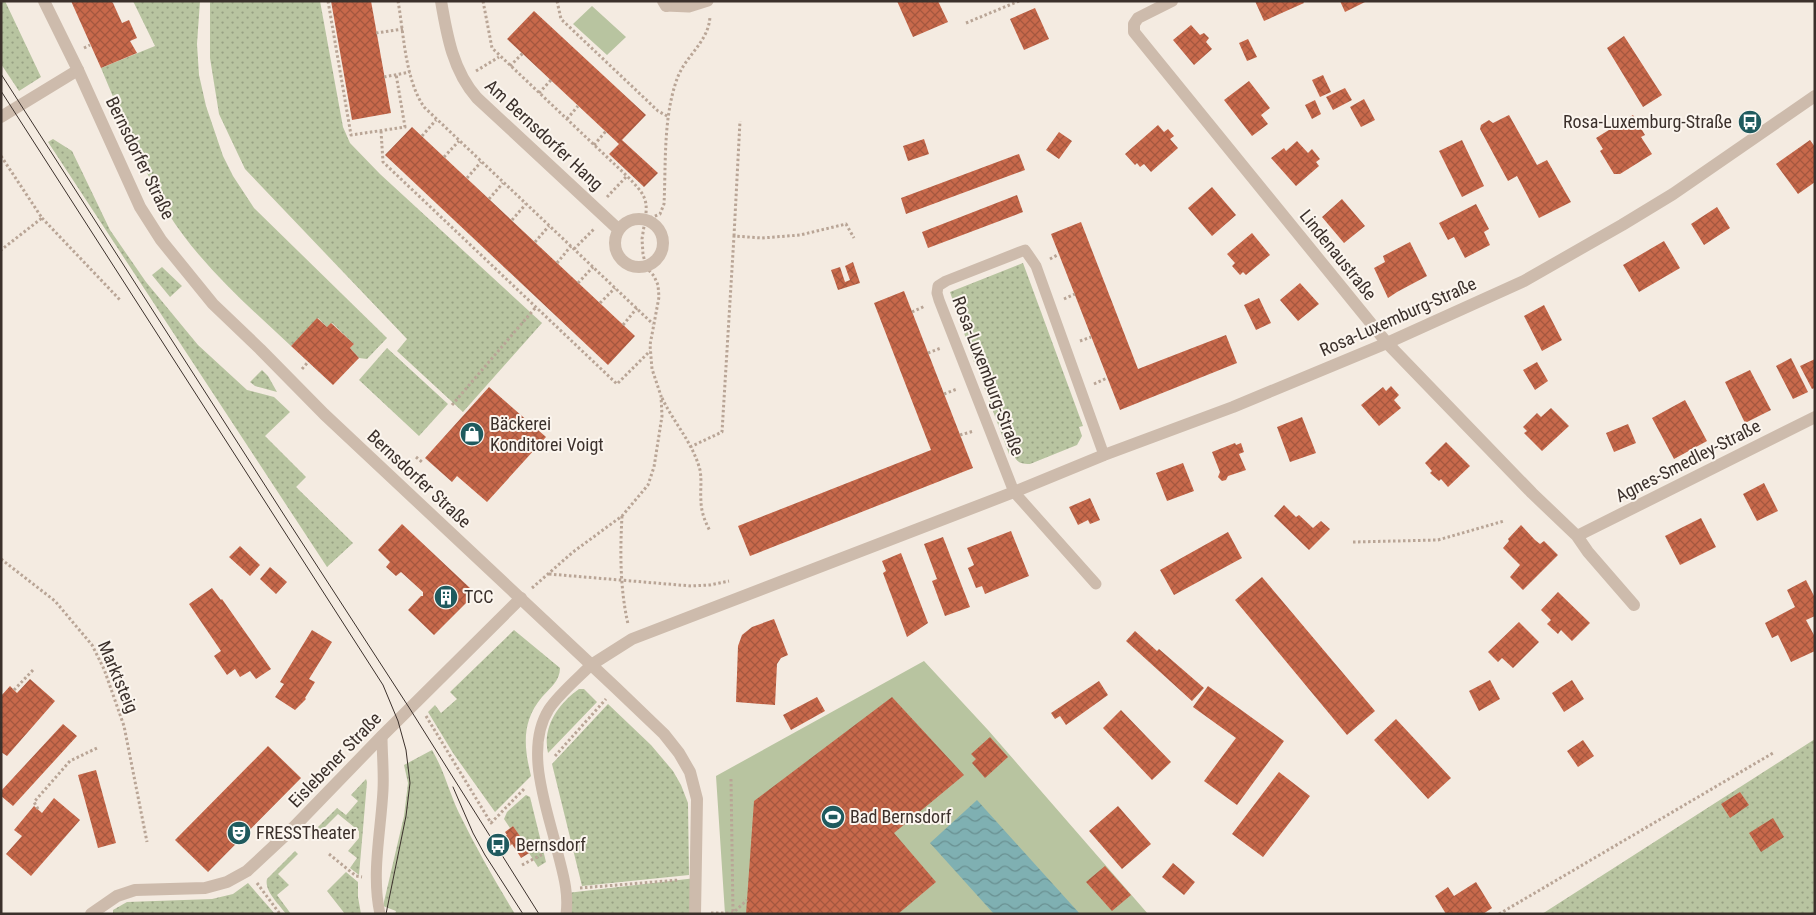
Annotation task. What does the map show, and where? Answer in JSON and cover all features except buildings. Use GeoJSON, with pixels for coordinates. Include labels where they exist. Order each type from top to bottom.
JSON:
{"type":"FeatureCollection","features":[{"type":"Feature","properties":{"kind":"street","name":"Bernsdorfer Straße"},"geometry":{"type":"LineString","coordinates":[[44,1],[78,70],[140,207],[161,240],[213,304],[324,414],[664,734],[679,753],[690,772],[697,799],[696,914]]}},
{"type":"Feature","properties":{"kind":"street","name":"Am Bernsdorfer Hang"},"geometry":{"type":"LineString","coordinates":[[441,1],[454,59],[467,86],[477,98],[619,230]]}},
{"type":"Feature","properties":{"kind":"street","name":"Lindenaustraße"},"geometry":{"type":"LineString","coordinates":[[1172,1],[1138,18],[1134,24],[1134,32],[1387,343],[1532,493],[1577,536],[1588,552],[1634,605]]}},
{"type":"Feature","properties":{"kind":"street"},"geometry":{"type":"LineString","coordinates":[[1,117],[78,70]]}},
{"type":"Feature","properties":{"kind":"street","name":"Rosa-Luxemburg-Straße"},"geometry":{"type":"LineString","coordinates":[[591,665],[632,639],[1014,492],[1104,455],[1234,407],[1387,343],[1524,281],[1622,226],[1673,194],[1815,96]]}},
{"type":"Feature","properties":{"kind":"street"},"geometry":{"type":"LineString","coordinates":[[632,220],[645,220],[654,224],[660,230],[663,238],[663,247],[655,262],[646,267],[632,266],[618,256],[615,248],[615,238],[624,224],[632,220]]}},
{"type":"Feature","properties":{"kind":"street","name":"Agnes-Smedley-Straße"},"geometry":{"type":"LineString","coordinates":[[1577,536],[1815,417]]}},
{"type":"Feature","properties":{"kind":"street","name":"Eislebener Straße"},"geometry":{"type":"LineString","coordinates":[[91,914],[116,896],[135,890],[204,888],[227,882],[248,871],[291,830],[520,598]]}},
{"type":"Feature","properties":{"kind":"lane"},"geometry":{"type":"LineString","coordinates":[[665,4],[689,7],[709,5]]}},
{"type":"Feature","properties":{"kind":"lane","name":"Rosa-Luxemburg-Straße"},"geometry":{"type":"LineString","coordinates":[[1014,492],[939,300],[938,286],[946,281],[1026,250],[1036,266],[1104,455]]}},
{"type":"Feature","properties":{"kind":"lane"},"geometry":{"type":"LineString","coordinates":[[1014,492],[1096,584]]}},
{"type":"Feature","properties":{"kind":"lane"},"geometry":{"type":"LineString","coordinates":[[566,914],[566,889],[539,774],[537,744],[542,722],[550,707],[591,665]]}},
{"type":"Feature","properties":{"kind":"lane"},"geometry":{"type":"LineString","coordinates":[[380,914],[376,897],[376,878],[383,791],[382,736]]}},
{"type":"Feature","properties":{"kind":"path"},"geometry":{"type":"LineString","coordinates":[[328,1],[351,135],[405,127],[396,74]]}},
{"type":"Feature","properties":{"kind":"path"},"geometry":{"type":"LineString","coordinates":[[398,1],[410,72],[419,100],[436,120],[653,324]]}},
{"type":"Feature","properties":{"kind":"path"},"geometry":{"type":"LineString","coordinates":[[483,1],[492,48],[499,57],[627,176],[641,192],[648,205],[642,245],[646,267],[654,276],[658,285],[650,351],[652,369],[661,396],[690,447],[700,470],[702,490],[700,502],[710,531]]}},
{"type":"Feature","properties":{"kind":"path"},"geometry":{"type":"LineString","coordinates":[[557,1],[561,19],[658,111],[669,117]]}},
{"type":"Feature","properties":{"kind":"path"},"geometry":{"type":"LineString","coordinates":[[966,23],[1019,1]]}},
{"type":"Feature","properties":{"kind":"path"},"geometry":{"type":"LineString","coordinates":[[645,220],[660,214],[664,204],[669,117],[677,79],[682,68],[707,33],[710,26],[709,5]]}},
{"type":"Feature","properties":{"kind":"path"},"geometry":{"type":"LineString","coordinates":[[376,33],[403,29]]}},
{"type":"Feature","properties":{"kind":"path"},"geometry":{"type":"LineString","coordinates":[[510,66],[523,53]]}},
{"type":"Feature","properties":{"kind":"path"},"geometry":{"type":"LineString","coordinates":[[477,70],[499,57]]}},
{"type":"Feature","properties":{"kind":"path"},"geometry":{"type":"LineString","coordinates":[[384,77],[410,72]]}},
{"type":"Feature","properties":{"kind":"path"},"geometry":{"type":"LineString","coordinates":[[539,94],[551,80]]}},
{"type":"Feature","properties":{"kind":"path"},"geometry":{"type":"LineString","coordinates":[[567,119],[578,106]]}},
{"type":"Feature","properties":{"kind":"path"},"geometry":{"type":"LineString","coordinates":[[422,136],[436,120]]}},
{"type":"Feature","properties":{"kind":"path"},"geometry":{"type":"LineString","coordinates":[[690,447],[722,432],[740,121]]}},
{"type":"Feature","properties":{"kind":"path"},"geometry":{"type":"LineString","coordinates":[[381,130],[383,162],[617,384],[650,351]]}},
{"type":"Feature","properties":{"kind":"path"},"geometry":{"type":"LineString","coordinates":[[594,145],[606,131]]}},
{"type":"Feature","properties":{"kind":"path"},"geometry":{"type":"LineString","coordinates":[[444,157],[458,141]]}},
{"type":"Feature","properties":{"kind":"path"},"geometry":{"type":"LineString","coordinates":[[1,156],[42,218],[122,301]]}},
{"type":"Feature","properties":{"kind":"path"},"geometry":{"type":"LineString","coordinates":[[467,178],[481,162]]}},
{"type":"Feature","properties":{"kind":"path"},"geometry":{"type":"LineString","coordinates":[[609,196],[627,176]]}},
{"type":"Feature","properties":{"kind":"path"},"geometry":{"type":"LineString","coordinates":[[489,199],[503,183]]}},
{"type":"Feature","properties":{"kind":"path"},"geometry":{"type":"LineString","coordinates":[[512,220],[526,204]]}},
{"type":"Feature","properties":{"kind":"path"},"geometry":{"type":"LineString","coordinates":[[1,250],[42,218]]}},
{"type":"Feature","properties":{"kind":"path"},"geometry":{"type":"LineString","coordinates":[[734,236],[762,238],[800,235],[846,224],[854,238]]}},
{"type":"Feature","properties":{"kind":"path"},"geometry":{"type":"LineString","coordinates":[[535,242],[549,226]]}},
{"type":"Feature","properties":{"kind":"path"},"geometry":{"type":"LineString","coordinates":[[557,263],[590,234]]}},
{"type":"Feature","properties":{"kind":"path"},"geometry":{"type":"LineString","coordinates":[[578,283],[593,267]]}},
{"type":"Feature","properties":{"kind":"path"},"geometry":{"type":"LineString","coordinates":[[600,303],[615,288]]}},
{"type":"Feature","properties":{"kind":"path"},"geometry":{"type":"LineString","coordinates":[[452,405],[536,307]]}},
{"type":"Feature","properties":{"kind":"path"},"geometry":{"type":"LineString","coordinates":[[623,324],[638,308]]}},
{"type":"Feature","properties":{"kind":"path"},"geometry":{"type":"LineString","coordinates":[[520,598],[573,552],[622,516],[648,485],[654,468],[662,416],[661,396]]}},
{"type":"Feature","properties":{"kind":"path"},"geometry":{"type":"LineString","coordinates":[[416,457],[422,462]]}},
{"type":"Feature","properties":{"kind":"path"},"geometry":{"type":"LineString","coordinates":[[622,516],[620,551],[622,581],[625,610],[632,639]]}},
{"type":"Feature","properties":{"kind":"path"},"geometry":{"type":"LineString","coordinates":[[1353,542],[1438,540],[1504,521]]}},
{"type":"Feature","properties":{"kind":"path","name":"Marktsteig"},"geometry":{"type":"LineString","coordinates":[[1,559],[56,601],[92,645],[104,670],[124,726],[147,842]]}},
{"type":"Feature","properties":{"kind":"path"},"geometry":{"type":"LineString","coordinates":[[548,574],[691,586],[729,581]]}},
{"type":"Feature","properties":{"kind":"path"},"geometry":{"type":"LineString","coordinates":[[14,690],[34,669]]}},
{"type":"Feature","properties":{"kind":"path"},"geometry":{"type":"LineString","coordinates":[[424,713],[491,823],[539,774],[616,688]]}},
{"type":"Feature","properties":{"kind":"path"},"geometry":{"type":"LineString","coordinates":[[38,809],[34,802],[70,761],[97,748]]}},
{"type":"Feature","properties":{"kind":"path"},"geometry":{"type":"LineString","coordinates":[[1499,914],[1773,754]]}},
{"type":"Feature","properties":{"kind":"path"},"geometry":{"type":"LineString","coordinates":[[731,779],[733,913]]}},
{"type":"Feature","properties":{"kind":"path"},"geometry":{"type":"LineString","coordinates":[[522,865],[548,852]]}},
{"type":"Feature","properties":{"kind":"path"},"geometry":{"type":"LineString","coordinates":[[328,854],[356,876],[376,878]]}},
{"type":"Feature","properties":{"kind":"path"},"geometry":{"type":"LineString","coordinates":[[248,871],[280,914]]}},
{"type":"Feature","properties":{"kind":"path"},"geometry":{"type":"LineString","coordinates":[[566,889],[696,878]]}},
{"type":"Feature","properties":{"kind":"path"},"geometry":{"type":"LineString","coordinates":[[696,914],[733,913],[747,900]]}},
{"type":"Feature","properties":{"kind":"green space"},"geometry":{"type":"Polygon","coordinates":[[[1,1],[5,1],[41,77],[19,91],[1,64],[1,1]]]}},
{"type":"Feature","properties":{"kind":"green space"},"geometry":{"type":"Polygon","coordinates":[[[133,1],[200,1],[197,44],[199,75],[206,106],[223,156],[233,176],[254,208],[387,338],[367,359],[359,358],[350,348],[354,344],[332,323],[327,327],[318,318],[291,346],[209,267],[165,209],[137,152],[101,68],[155,46],[133,1]]]}},
{"type":"Feature","properties":{"kind":"green space"},"geometry":{"type":"Polygon","coordinates":[[[210,1],[320,1],[343,127],[350,143],[380,174],[542,323],[463,412],[397,351],[407,339],[245,169],[219,114],[210,58],[210,1]]]}},
{"type":"Feature","properties":{"kind":"green space"},"geometry":{"type":"Polygon","coordinates":[[[592,6],[626,37],[607,55],[573,24],[592,6]]]}},
{"type":"Feature","properties":{"kind":"green space"},"geometry":{"type":"Polygon","coordinates":[[[53,139],[72,151],[110,230],[146,282],[198,345],[247,390],[274,397],[290,412],[265,436],[306,477],[296,487],[353,543],[327,567],[48,142],[53,139]]]}},
{"type":"Feature","properties":{"kind":"green space"},"geometry":{"type":"Polygon","coordinates":[[[1023,263],[1083,426],[1079,427],[1082,436],[1077,445],[1030,464],[1019,462],[1013,453],[1009,454],[981,379],[989,375],[983,359],[974,362],[950,292],[1023,263]]]}},
{"type":"Feature","properties":{"kind":"green space"},"geometry":{"type":"Polygon","coordinates":[[[162,267],[182,286],[170,297],[152,275],[162,267]]]}},
{"type":"Feature","properties":{"kind":"green space"},"geometry":{"type":"Polygon","coordinates":[[[387,348],[448,404],[419,436],[359,380],[387,348]]]}},
{"type":"Feature","properties":{"kind":"green space"},"geometry":{"type":"Polygon","coordinates":[[[262,370],[268,376],[277,392],[255,386],[250,382],[262,370]]]}},
{"type":"Feature","properties":{"kind":"green space"},"geometry":{"type":"Polygon","coordinates":[[[514,630],[560,668],[560,673],[554,684],[535,706],[527,725],[526,745],[531,776],[495,812],[453,753],[428,712],[435,705],[441,713],[457,699],[450,692],[514,630]]]}},
{"type":"Feature","properties":{"kind":"green space"},"geometry":{"type":"Polygon","coordinates":[[[924,661],[988,730],[1148,914],[725,914],[716,776],[924,661]]]}},
{"type":"Feature","properties":{"kind":"green space"},"geometry":{"type":"Polygon","coordinates":[[[579,689],[584,689],[597,702],[548,753],[547,734],[553,717],[564,702],[579,689]]]}},
{"type":"Feature","properties":{"kind":"green space"},"geometry":{"type":"Polygon","coordinates":[[[608,704],[651,745],[673,771],[681,785],[688,803],[689,875],[582,886],[552,764],[608,704]]]}},
{"type":"Feature","properties":{"kind":"green space"},"geometry":{"type":"Polygon","coordinates":[[[1815,739],[1815,914],[1542,914],[1815,739]]]}},
{"type":"Feature","properties":{"kind":"green space"},"geometry":{"type":"Polygon","coordinates":[[[432,750],[465,826],[515,914],[395,914],[396,911],[383,906],[404,816],[408,783],[404,765],[432,750]]]}},
{"type":"Feature","properties":{"kind":"green space"},"geometry":{"type":"Polygon","coordinates":[[[366,779],[359,875],[350,868],[357,858],[348,851],[359,838],[359,831],[338,814],[313,839],[310,835],[337,808],[346,815],[358,801],[351,795],[366,779]]]}},
{"type":"Feature","properties":{"kind":"green space"},"geometry":{"type":"Polygon","coordinates":[[[526,795],[530,797],[546,862],[538,867],[513,826],[510,828],[504,819],[507,812],[526,795]]]}},
{"type":"Feature","properties":{"kind":"green space"},"geometry":{"type":"Polygon","coordinates":[[[295,851],[298,854],[278,874],[289,885],[277,895],[291,914],[286,914],[270,893],[267,879],[295,851]]]}},
{"type":"Feature","properties":{"kind":"green space"},"geometry":{"type":"Polygon","coordinates":[[[346,872],[358,882],[361,914],[345,914],[327,891],[346,872]]]}},
{"type":"Feature","properties":{"kind":"green space"},"geometry":{"type":"Polygon","coordinates":[[[696,878],[695,914],[566,914],[567,893],[696,878]]]}},
{"type":"Feature","properties":{"kind":"green space"},"geometry":{"type":"Polygon","coordinates":[[[248,883],[275,914],[113,914],[113,910],[127,902],[212,899],[233,894],[248,883]]]}},
{"type":"Feature","properties":{"kind":"water"},"geometry":{"type":"Polygon","coordinates":[[[977,800],[1080,914],[994,914],[930,843],[977,800]]]}},
{"type":"Feature","properties":{"kind":"tram line"},"geometry":{"type":"LineString","coordinates":[[1,74],[410,709],[539,914]]}},
{"type":"Feature","properties":{"kind":"tram line"},"geometry":{"type":"LineString","coordinates":[[1,91],[383,685],[398,721],[406,750],[410,783],[406,816],[386,914]]}},
{"type":"Feature","properties":{"kind":"tram line"},"geometry":{"type":"LineString","coordinates":[[453,787],[485,855],[523,914]]}},
{"type":"Feature","properties":{"kind":"place","name":"Rosa-Luxemburg-Straße"},"geometry":{"type":"Point","coordinates":[1750,122]}},
{"type":"Feature","properties":{"kind":"place","name":"Bäckerei Konditorei Voigt"},"geometry":{"type":"Point","coordinates":[472,434]}},
{"type":"Feature","properties":{"kind":"place","name":"TCC"},"geometry":{"type":"Point","coordinates":[446,597]}},
{"type":"Feature","properties":{"kind":"place","name":"Bad Bernsdorf"},"geometry":{"type":"Point","coordinates":[833,817]}},
{"type":"Feature","properties":{"kind":"place","name":"FRESSTheater"},"geometry":{"type":"Point","coordinates":[239,833]}},
{"type":"Feature","properties":{"kind":"place","name":"Bernsdorf"},"geometry":{"type":"Point","coordinates":[498,845]}}]}
